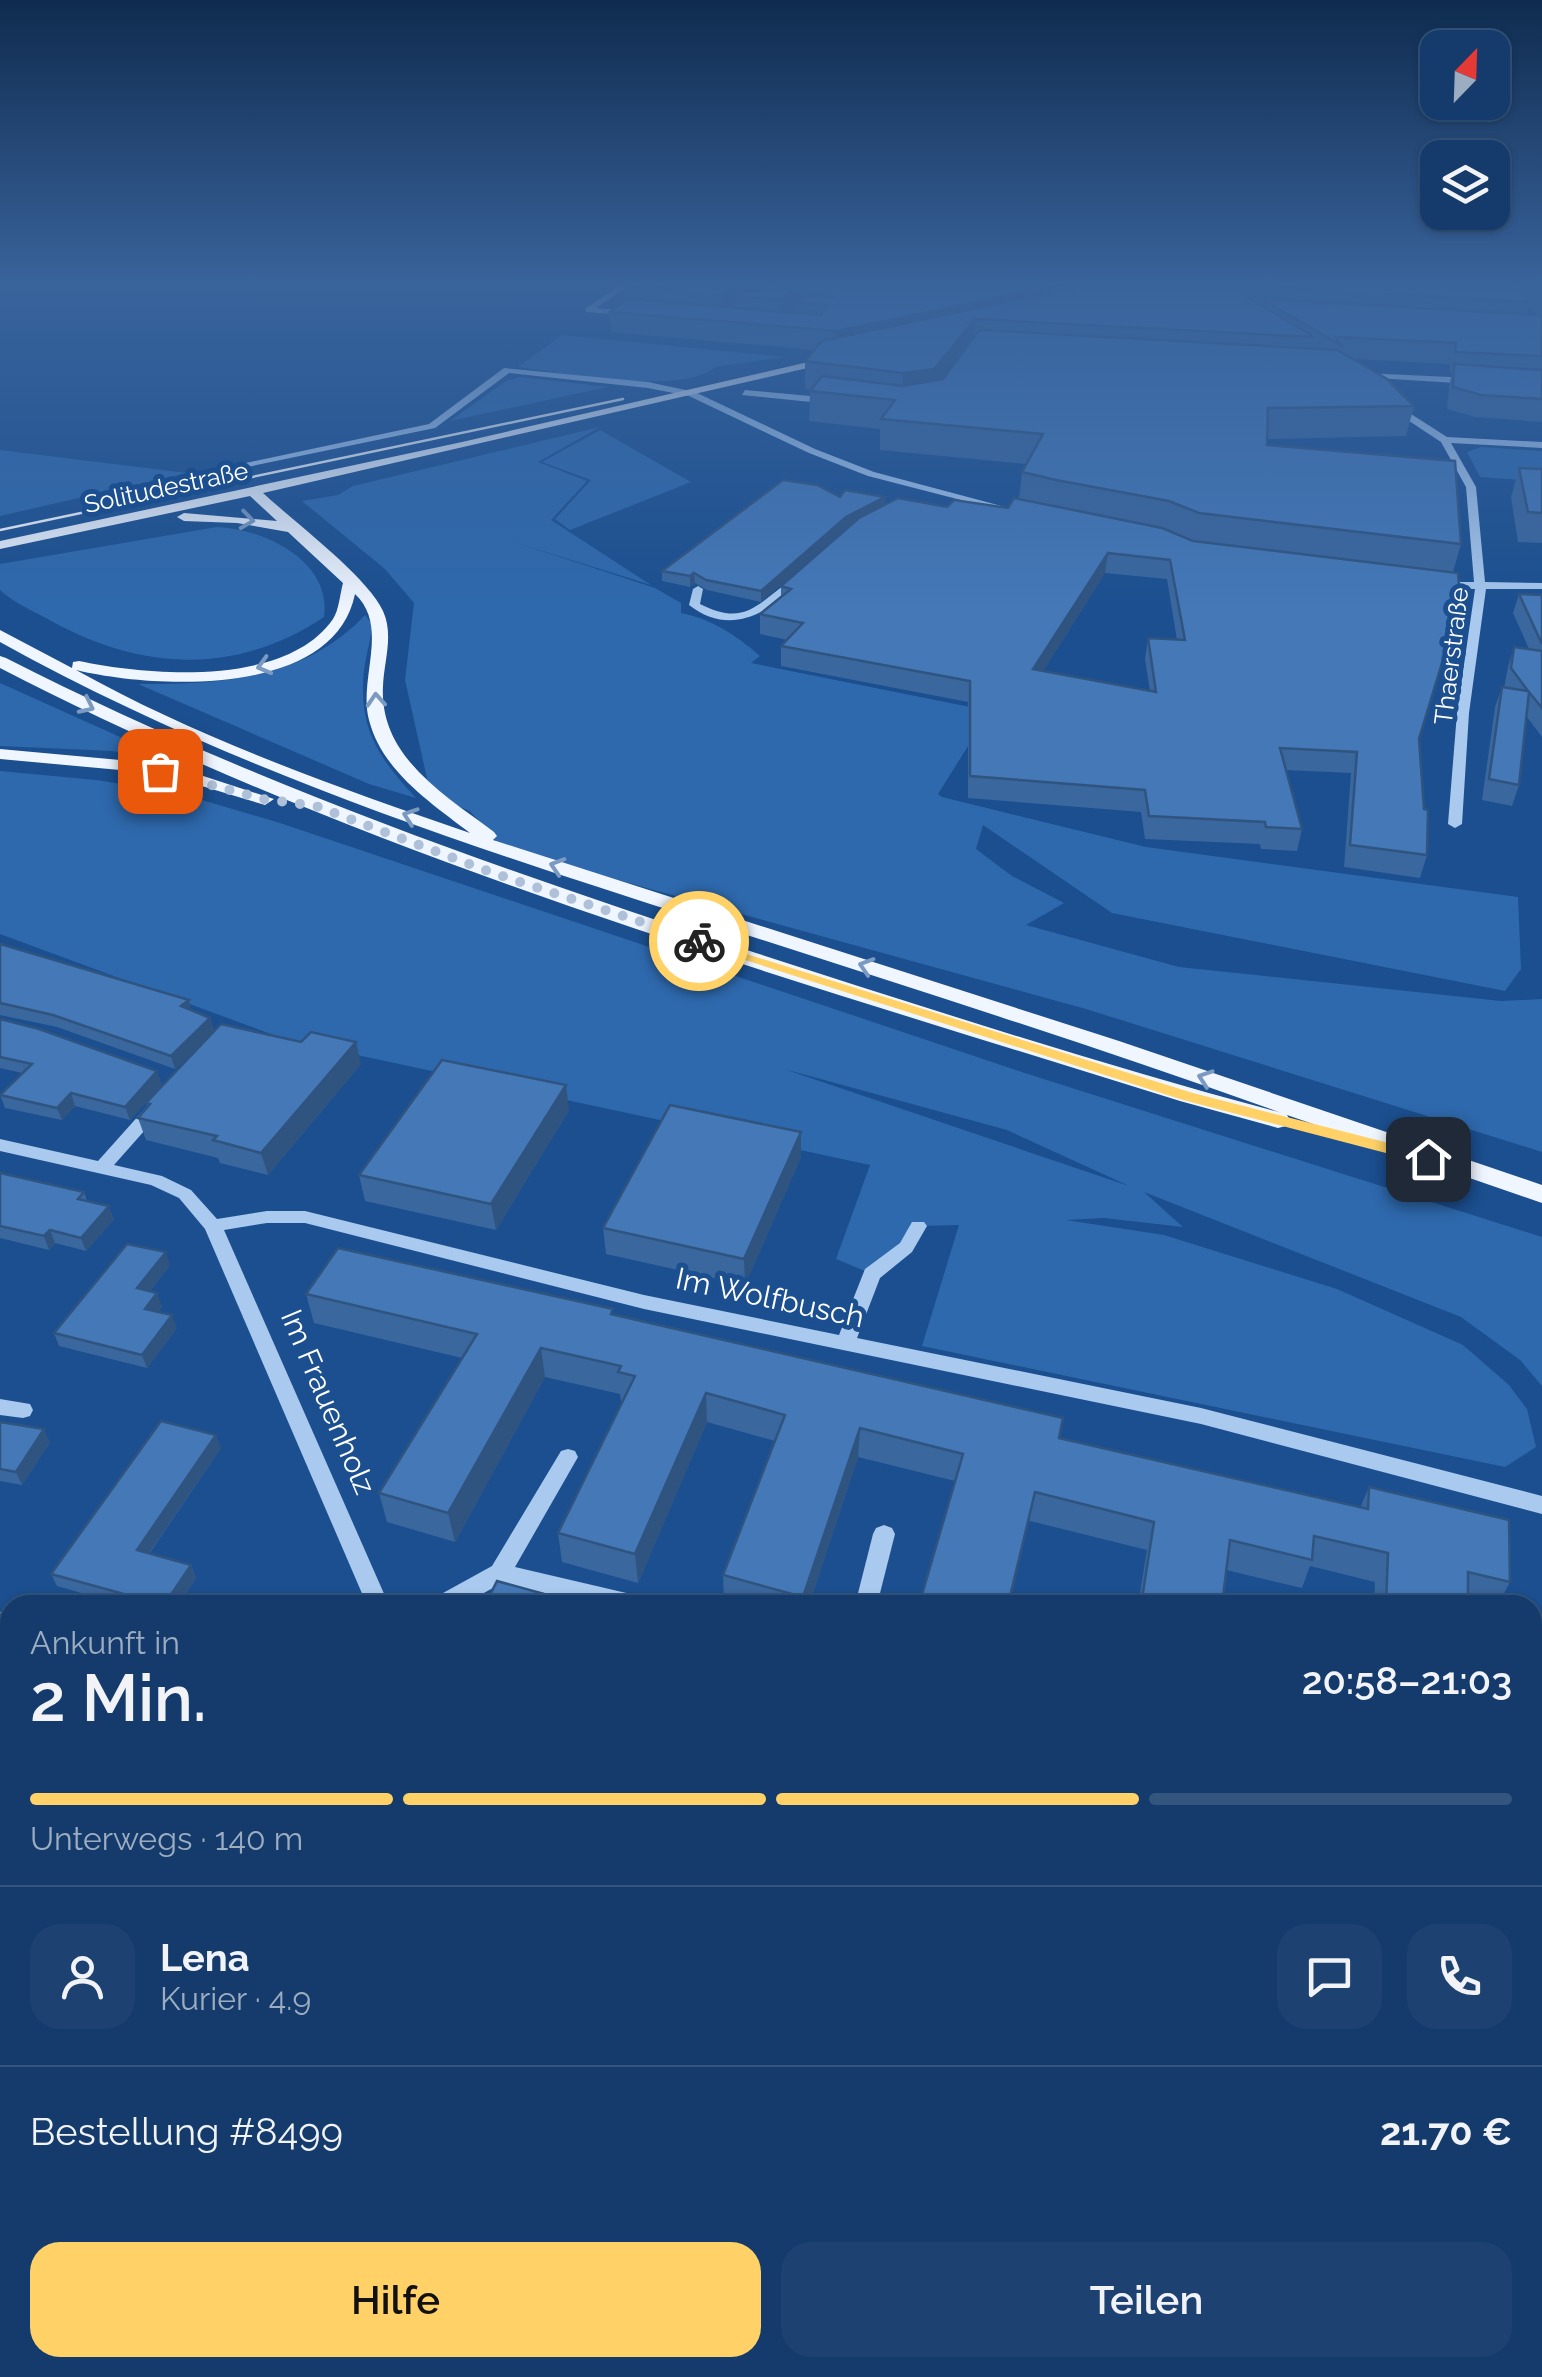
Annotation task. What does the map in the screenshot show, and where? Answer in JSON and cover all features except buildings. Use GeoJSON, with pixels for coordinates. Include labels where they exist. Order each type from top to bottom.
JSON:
{"type":"FeatureCollection","features":[{"type":"Feature","properties":{"kind":"main road","name":"Solitudestraße"},"geometry":{"type":"LineString","coordinates":[[0,545],[705,391]]}},
{"type":"Feature","properties":{"kind":"main road"},"geometry":{"type":"LineString","coordinates":[[254,492],[380,614],[374,695],[388,745],[405,770],[431,796],[502,848]]}},
{"type":"Feature","properties":{"kind":"main road"},"geometry":{"type":"LineString","coordinates":[[131,518],[219,517],[293,528]]}},
{"type":"Feature","properties":{"kind":"main road"},"geometry":{"type":"LineString","coordinates":[[46,662],[165,680],[233,674],[266,666],[290,658],[336,630],[351,604],[350,583]]}},
{"type":"Feature","properties":{"kind":"main road"},"geometry":{"type":"LineString","coordinates":[[0,636],[158,716],[317,783],[502,848],[1214,1081],[1428,1159]]}},
{"type":"Feature","properties":{"kind":"main road"},"geometry":{"type":"LineString","coordinates":[[0,661],[154,737],[316,806],[493,873],[1188,1096],[1428,1159],[1542,1194]]}},
{"type":"Feature","properties":{"kind":"main road"},"geometry":{"type":"LineString","coordinates":[[0,754],[131,766],[188,776],[263,799],[316,806]]}},
{"type":"Feature","properties":{"kind":"street","name":"Solitudestraße"},"geometry":{"type":"LineString","coordinates":[[204,472],[432,426],[479,391]]}},
{"type":"Feature","properties":{"kind":"street","name":"Solitudestraße"},"geometry":{"type":"LineString","coordinates":[[677,391],[692,394]]}},
{"type":"Feature","properties":{"kind":"street"},"geometry":{"type":"LineString","coordinates":[[745,393],[843,403]]}},
{"type":"Feature","properties":{"kind":"street"},"geometry":{"type":"LineString","coordinates":[[692,394],[812,451],[872,474],[1034,515]]}},
{"type":"Feature","properties":{"kind":"street","name":"Thaerstraße"},"geometry":{"type":"LineString","coordinates":[[1384,402],[1445,440],[1471,487],[1481,586],[1463,713],[1455,824]]}},
{"type":"Feature","properties":{"kind":"street"},"geometry":{"type":"LineString","coordinates":[[1445,440],[1542,445]]}},
{"type":"Feature","properties":{"kind":"street"},"geometry":{"type":"LineString","coordinates":[[910,500],[932,491]]}},
{"type":"Feature","properties":{"kind":"street"},"geometry":{"type":"LineString","coordinates":[[698,589],[694,605],[702,610],[728,616],[758,614],[812,568]]}},
{"type":"Feature","properties":{"kind":"street"},"geometry":{"type":"LineString","coordinates":[[1418,582],[1542,586]]}},
{"type":"Feature","properties":{"kind":"street"},"geometry":{"type":"LineString","coordinates":[[102,1167],[168,1092]]}},
{"type":"Feature","properties":{"kind":"street"},"geometry":{"type":"LineString","coordinates":[[0,1145],[156,1180],[184,1194],[213,1226]]}},
{"type":"Feature","properties":{"kind":"street","name":"Im Wolfbusch"},"geometry":{"type":"LineString","coordinates":[[213,1226],[267,1217],[306,1216],[644,1302],[1200,1416],[1542,1505]]}},
{"type":"Feature","properties":{"kind":"street","name":"Im Frauenholz"},"geometry":{"type":"LineString","coordinates":[[213,1226],[374,1595]]}},
{"type":"Feature","properties":{"kind":"street"},"geometry":{"type":"LineString","coordinates":[[845,1345],[872,1274],[906,1247],[918,1226]]}},
{"type":"Feature","properties":{"kind":"street"},"geometry":{"type":"LineString","coordinates":[[0,1407],[22,1410]]}},
{"type":"Feature","properties":{"kind":"street"},"geometry":{"type":"LineString","coordinates":[[460,1595],[500,1573],[568,1458]]}},
{"type":"Feature","properties":{"kind":"street"},"geometry":{"type":"LineString","coordinates":[[869,1595],[884,1534]]}},
{"type":"Feature","properties":{"kind":"street"},"geometry":{"type":"LineString","coordinates":[[500,1573],[593,1595]]}},
{"type":"Feature","properties":{"kind":"shaded area"},"geometry":{"type":"Polygon","coordinates":[[[492,391],[590,391],[450,421],[492,391]]]}},
{"type":"Feature","properties":{"kind":"shaded area"},"geometry":{"type":"Polygon","coordinates":[[[600,427],[538,462],[587,481],[551,520],[651,585],[514,542],[655,588],[681,603],[681,613],[713,624],[751,648],[760,656],[751,663],[990,711],[938,794],[942,797],[1146,847],[1518,897],[1521,969],[1505,991],[1112,913],[983,825],[976,849],[1012,876],[1064,903],[1026,925],[1179,967],[1501,1001],[1542,999],[1542,1152],[1086,1009],[502,848],[470,811],[431,796],[405,680],[414,603],[385,569],[302,501],[600,427]]]}},
{"type":"Feature","properties":{"kind":"shaded area"},"geometry":{"type":"Polygon","coordinates":[[[600,430],[691,482],[570,530],[555,519],[591,480],[542,462],[600,430]]]}},
{"type":"Feature","properties":{"kind":"shaded area"},"geometry":{"type":"Polygon","coordinates":[[[1481,447],[1542,451],[1542,488],[1535,481],[1480,477],[1467,452],[1481,447]]]}},
{"type":"Feature","properties":{"kind":"shaded area"},"geometry":{"type":"Polygon","coordinates":[[[0,450],[187,473],[0,516],[0,450]]]}},
{"type":"Feature","properties":{"kind":"shaded area"},"geometry":{"type":"Polygon","coordinates":[[[217,527],[255,534],[292,552],[317,580],[324,597],[324,617],[258,649],[190,660],[121,650],[87,638],[26,608],[0,590],[0,564],[217,527]]]}},
{"type":"Feature","properties":{"kind":"shaded area"},"geometry":{"type":"Polygon","coordinates":[[[365,615],[372,624],[363,691],[368,726],[382,756],[416,798],[369,784],[138,684],[200,683],[260,674],[316,653],[365,615]]]}},
{"type":"Feature","properties":{"kind":"shaded area"},"geometry":{"type":"Polygon","coordinates":[[[0,683],[169,759],[112,751],[0,746],[0,683]]]}},
{"type":"Feature","properties":{"kind":"shaded area"},"geometry":{"type":"Polygon","coordinates":[[[0,771],[175,792],[280,823],[1031,1075],[1542,1237],[1542,1386],[1520,1360],[1461,1317],[1144,1192],[1183,1227],[1104,1218],[1066,1220],[1164,1235],[1337,1289],[1463,1345],[1509,1385],[1527,1409],[1536,1447],[1505,1467],[922,1346],[959,1225],[918,1226],[872,1274],[836,1259],[870,1165],[287,1040],[0,934],[0,771]],[[784,1069],[1127,1185],[1007,1130],[784,1069]]]}},
{"type":"Feature","properties":{"kind":"tram line"},"geometry":{"type":"LineString","coordinates":[[0,530],[623,399]]}},
{"type":"Feature","properties":{"kind":"way so far"},"geometry":{"type":"LineString","coordinates":[[160,771],[263,799],[316,806],[493,873],[699,941]]}},
{"type":"Feature","properties":{"kind":"route"},"geometry":{"type":"LineString","coordinates":[[699,941],[1188,1096],[1428,1159]]}}]}
